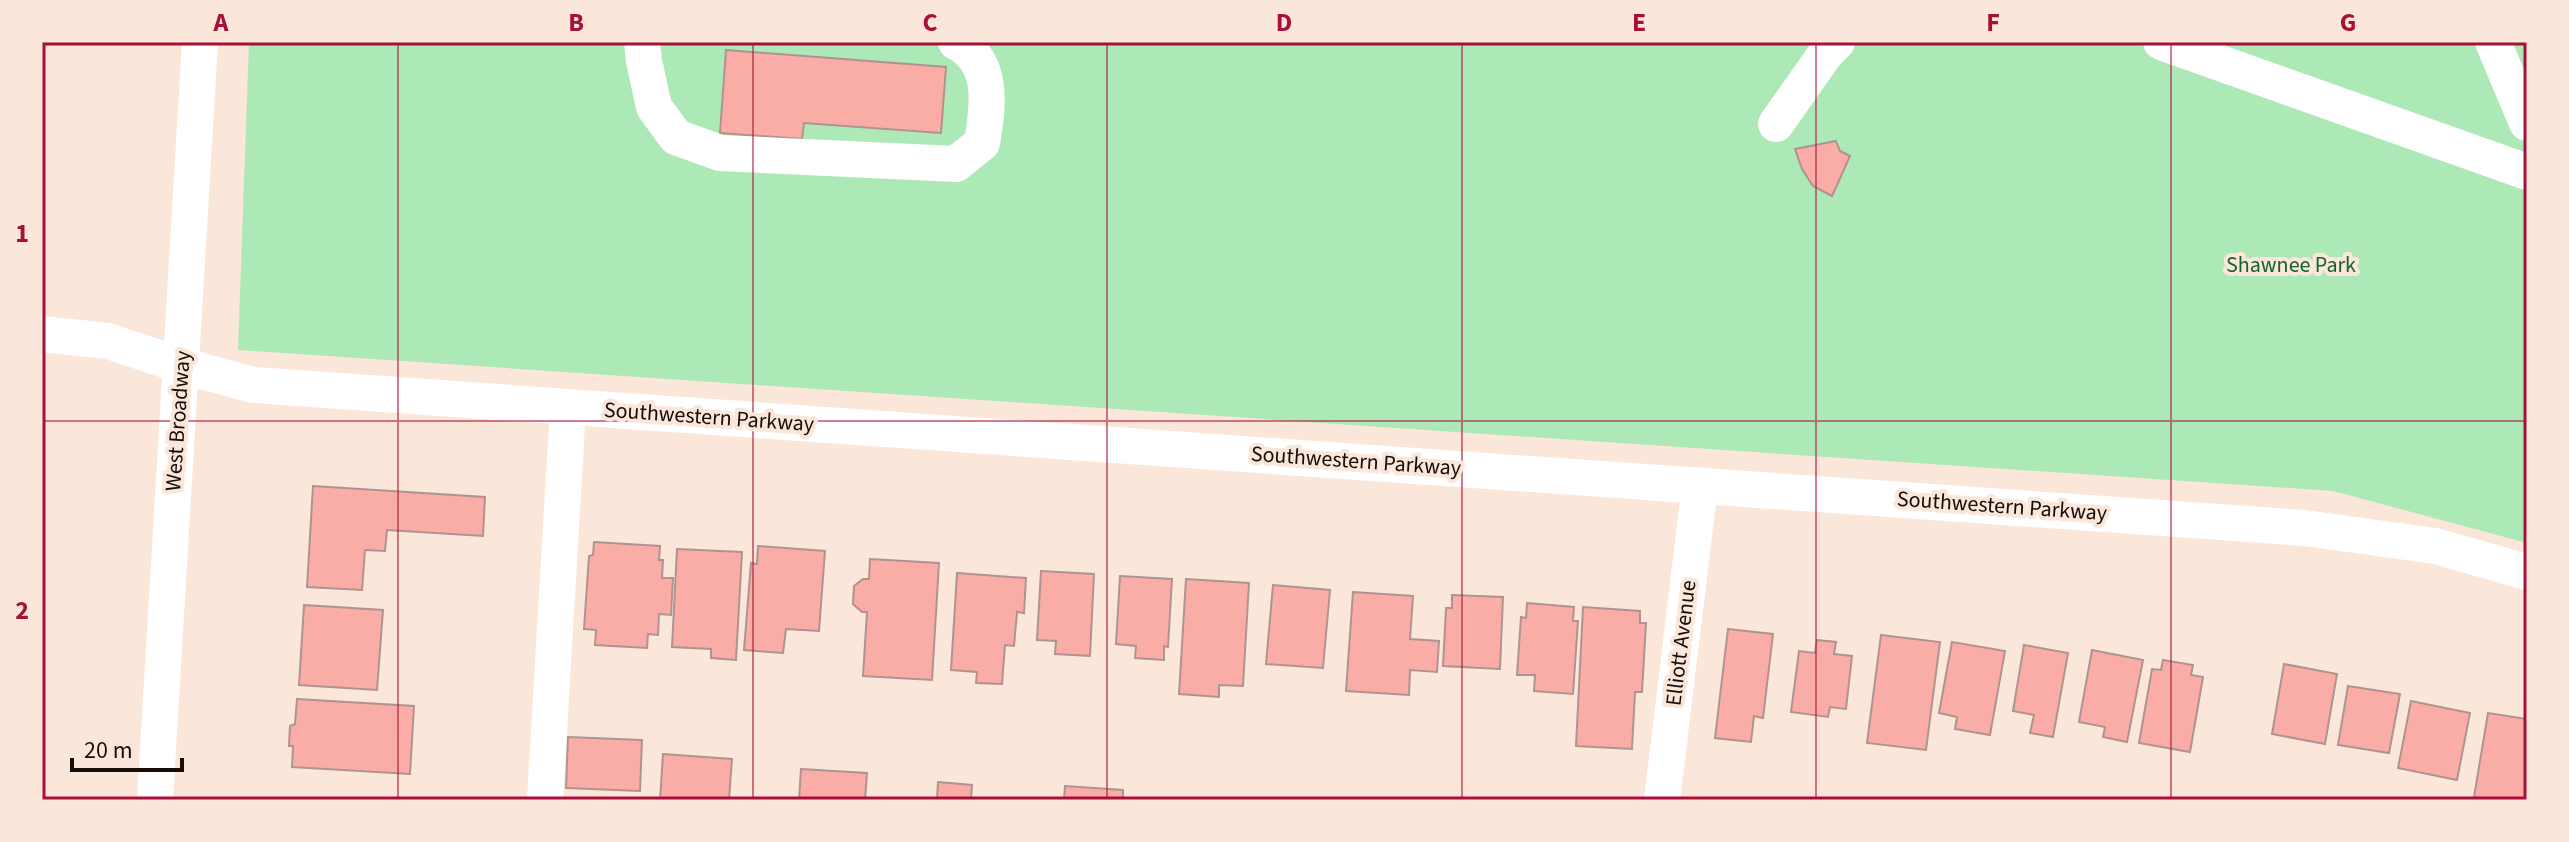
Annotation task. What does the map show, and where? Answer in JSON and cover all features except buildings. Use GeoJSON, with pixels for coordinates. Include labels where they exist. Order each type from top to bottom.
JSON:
{"type":"FeatureCollection","features":[{"type":"Feature","properties":{"kind":"street","name":"West Broadway"},"geometry":{"type":"LineString","coordinates":[[155,800],[200,42]]}},
{"type":"Feature","properties":{"kind":"street"},"geometry":{"type":"LineString","coordinates":[[642,42],[654,107],[676,137],[720,153],[956,164],[982,143],[988,110],[986,78],[970,49],[956,42]]}},
{"type":"Feature","properties":{"kind":"street"},"geometry":{"type":"LineString","coordinates":[[1776,124],[1837,42]]}},
{"type":"Feature","properties":{"kind":"street"},"geometry":{"type":"LineString","coordinates":[[2161,42],[2527,172]]}},
{"type":"Feature","properties":{"kind":"street"},"geometry":{"type":"LineString","coordinates":[[2493,42],[2527,123]]}},
{"type":"Feature","properties":{"kind":"street","name":"Southwestern Parkway"},"geometry":{"type":"LineString","coordinates":[[42,334],[108,341],[254,385],[2305,528],[2435,546],[2527,572]]}},
{"type":"Feature","properties":{"kind":"street"},"geometry":{"type":"LineString","coordinates":[[545,800],[568,407]]}},
{"type":"Feature","properties":{"kind":"street","name":"Elliott Avenue"},"geometry":{"type":"LineString","coordinates":[[1662,800],[1700,485]]}},
{"type":"Feature","properties":{"kind":"green space","name":"Shawnee Park"},"geometry":{"type":"Polygon","coordinates":[[[249,42],[2527,42],[2527,543],[2333,491],[238,350],[249,42]]]}}]}
